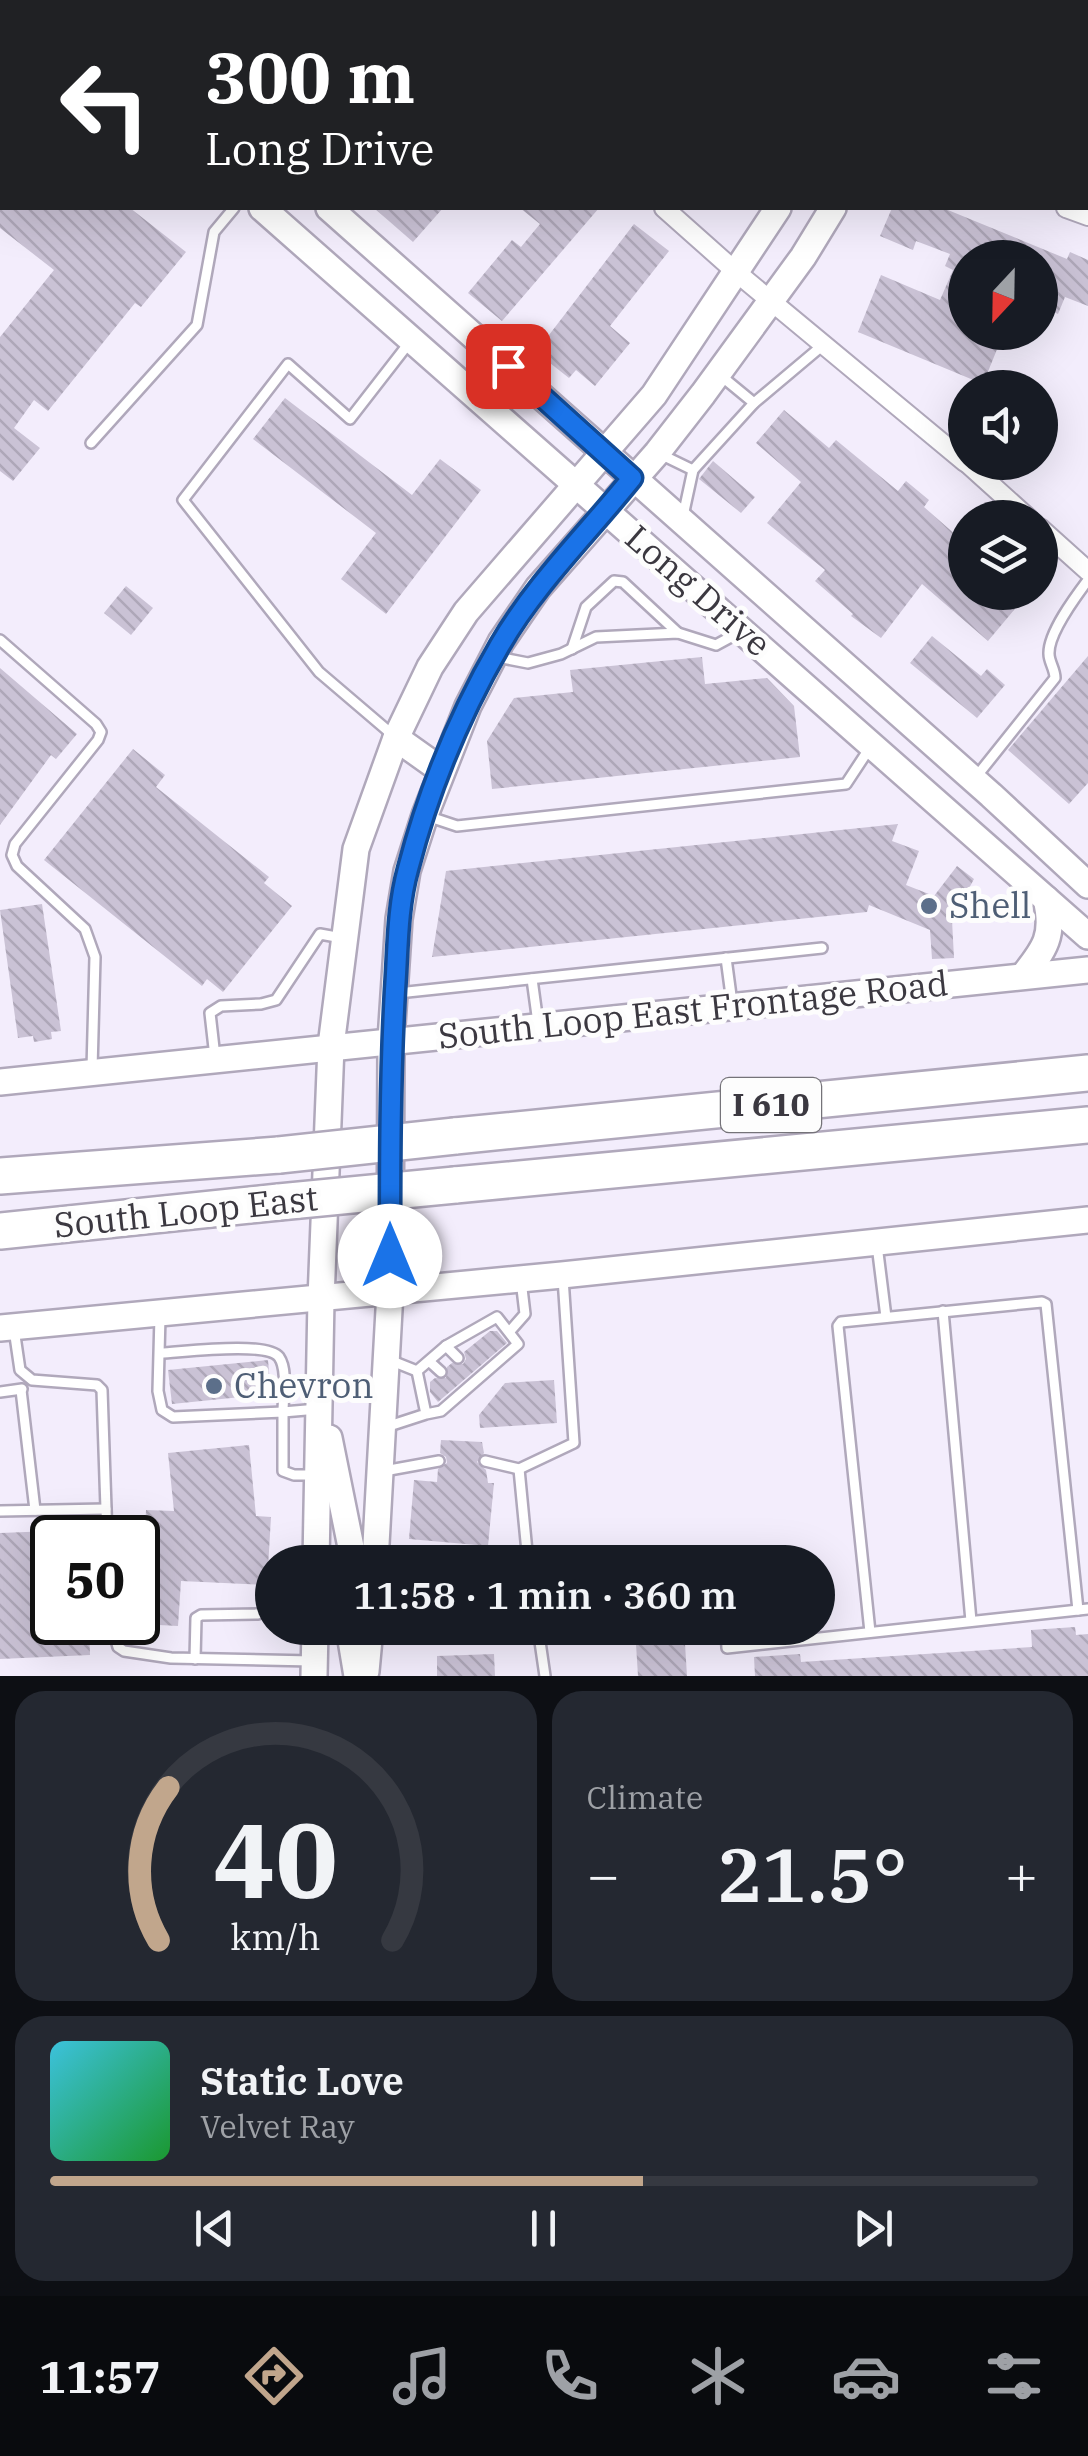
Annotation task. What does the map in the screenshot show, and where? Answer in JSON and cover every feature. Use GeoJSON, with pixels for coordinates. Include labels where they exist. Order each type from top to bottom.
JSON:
{"type":"FeatureCollection","features":[{"type":"Feature","properties":{"kind":"highway","name":"South Loop East"},"geometry":{"type":"LineString","coordinates":[[0,1176],[278,1155],[1088,1073]]}},
{"type":"Feature","properties":{"kind":"highway","name":"South Loop East"},"geometry":{"type":"LineString","coordinates":[[0,1231],[1088,1125]]}},
{"type":"Feature","properties":{"kind":"main road","name":"Long Drive"},"geometry":{"type":"LineString","coordinates":[[264,210],[1088,936]]}},
{"type":"Feature","properties":{"kind":"main road","name":"Long Drive"},"geometry":{"type":"LineString","coordinates":[[331,210],[983,787],[1088,885]]}},
{"type":"Feature","properties":{"kind":"main road"},"geometry":{"type":"LineString","coordinates":[[316,1545],[331,1046],[356,849],[396,738],[430,667],[466,612],[654,395],[777,210]]}},
{"type":"Feature","properties":{"kind":"main road"},"geometry":{"type":"LineString","coordinates":[[376,1545],[390,1292],[391,1040],[398,920],[407,871],[424,815],[494,656],[538,588],[657,453],[804,256],[832,210]]}},
{"type":"Feature","properties":{"kind":"main road"},"geometry":{"type":"LineString","coordinates":[[411,340],[442,310]]}},
{"type":"Feature","properties":{"kind":"main road"},"geometry":{"type":"LineString","coordinates":[[772,656],[800,625]]}},
{"type":"Feature","properties":{"kind":"main road"},"geometry":{"type":"LineString","coordinates":[[396,738],[441,770]]}},
{"type":"Feature","properties":{"kind":"main road"},"geometry":{"type":"LineString","coordinates":[[964,826],[983,787]]}},
{"type":"Feature","properties":{"kind":"main road"},"geometry":{"type":"LineString","coordinates":[[1023,976],[1048,937],[1052,922],[1046,899]]}},
{"type":"Feature","properties":{"kind":"main road","name":"South Loop East Frontage Road"},"geometry":{"type":"LineString","coordinates":[[0,1082],[1088,970]]}},
{"type":"Feature","properties":{"kind":"main road"},"geometry":{"type":"LineString","coordinates":[[7,1328],[1088,1220]]}},
{"type":"Feature","properties":{"kind":"main road"},"geometry":{"type":"LineString","coordinates":[[319,1404],[350,1545]]}},
{"type":"Feature","properties":{"kind":"main road"},"geometry":{"type":"LineString","coordinates":[[352,1645],[357,1676]]}},
{"type":"Feature","properties":{"kind":"main road"},"geometry":{"type":"LineString","coordinates":[[366,1676],[369,1645]]}},
{"type":"Feature","properties":{"kind":"street"},"geometry":{"type":"LineString","coordinates":[[666,210],[948,448]]}},
{"type":"Feature","properties":{"kind":"street"},"geometry":{"type":"LineString","coordinates":[[985,480],[1008,500]]}},
{"type":"Feature","properties":{"kind":"street"},"geometry":{"type":"LineString","coordinates":[[1058,544],[1088,571]]}},
{"type":"Feature","properties":{"kind":"lane"},"geometry":{"type":"LineString","coordinates":[[90,443],[197,324],[214,232],[232,210]]}},
{"type":"Feature","properties":{"kind":"lane"},"geometry":{"type":"LineString","coordinates":[[396,738],[320,672],[183,500],[288,364],[350,419],[411,340]]}},
{"type":"Feature","properties":{"kind":"lane"},"geometry":{"type":"LineString","coordinates":[[682,522],[693,470],[754,403],[825,343]]}},
{"type":"Feature","properties":{"kind":"lane"},"geometry":{"type":"LineString","coordinates":[[718,374],[754,403]]}},
{"type":"Feature","properties":{"kind":"lane"},"geometry":{"type":"LineString","coordinates":[[657,453],[693,470]]}},
{"type":"Feature","properties":{"kind":"lane"},"geometry":{"type":"LineString","coordinates":[[983,787],[1055,678],[1050,646],[1073,599],[1088,580]]}},
{"type":"Feature","properties":{"kind":"lane"},"geometry":{"type":"LineString","coordinates":[[572,648],[586,607],[614,581],[623,582],[678,632]]}},
{"type":"Feature","properties":{"kind":"lane"},"geometry":{"type":"LineString","coordinates":[[494,656],[528,663],[596,637],[678,632],[716,645],[743,630]]}},
{"type":"Feature","properties":{"kind":"lane"},"geometry":{"type":"LineString","coordinates":[[0,640],[101,732],[15,844],[12,855],[18,866],[85,929],[91,942],[95,957],[92,1072]]}},
{"type":"Feature","properties":{"kind":"lane"},"geometry":{"type":"LineString","coordinates":[[424,815],[457,826],[846,784],[872,745]]}},
{"type":"Feature","properties":{"kind":"lane"},"geometry":{"type":"LineString","coordinates":[[216,1059],[210,1013],[221,1006],[276,1000],[320,934],[344,938]]}},
{"type":"Feature","properties":{"kind":"lane"},"geometry":{"type":"LineString","coordinates":[[395,993],[822,948]]}},
{"type":"Feature","properties":{"kind":"lane"},"geometry":{"type":"LineString","coordinates":[[726,958],[732,1006]]}},
{"type":"Feature","properties":{"kind":"lane"},"geometry":{"type":"LineString","coordinates":[[532,979],[538,1025]]}},
{"type":"Feature","properties":{"kind":"lane"},"geometry":{"type":"LineString","coordinates":[[877,1242],[886,1317]]}},
{"type":"Feature","properties":{"kind":"lane"},"geometry":{"type":"LineString","coordinates":[[484,1461],[518,1468],[574,1444],[562,1275]]}},
{"type":"Feature","properties":{"kind":"lane"},"geometry":{"type":"LineString","coordinates":[[510,1332],[525,1314],[521,1279]]}},
{"type":"Feature","properties":{"kind":"lane"},"geometry":{"type":"LineString","coordinates":[[835,1636],[1083,1609],[1046,1304],[886,1317],[841,1322],[838,1326],[870,1632]]}},
{"type":"Feature","properties":{"kind":"lane"},"geometry":{"type":"LineString","coordinates":[[943,1312],[971,1621]]}},
{"type":"Feature","properties":{"kind":"lane"},"geometry":{"type":"LineString","coordinates":[[160,1314],[158,1391],[166,1414],[173,1417],[283,1412],[319,1404]]}},
{"type":"Feature","properties":{"kind":"lane"},"geometry":{"type":"LineString","coordinates":[[384,1428],[441,1411],[458,1390],[518,1344],[497,1316],[473,1337],[446,1346],[417,1372]]}},
{"type":"Feature","properties":{"kind":"lane"},"geometry":{"type":"LineString","coordinates":[[7,1328],[20,1370],[32,1380],[97,1385],[102,1390],[106,1515]]}},
{"type":"Feature","properties":{"kind":"lane"},"geometry":{"type":"LineString","coordinates":[[446,1346],[458,1358]]}},
{"type":"Feature","properties":{"kind":"lane"},"geometry":{"type":"LineString","coordinates":[[161,1353],[254,1348],[275,1352],[284,1370],[283,1471],[318,1475]]}},
{"type":"Feature","properties":{"kind":"lane"},"geometry":{"type":"LineString","coordinates":[[387,1359],[417,1372]]}},
{"type":"Feature","properties":{"kind":"lane"},"geometry":{"type":"LineString","coordinates":[[430,1362],[441,1372]]}},
{"type":"Feature","properties":{"kind":"lane"},"geometry":{"type":"LineString","coordinates":[[417,1372],[426,1414]]}},
{"type":"Feature","properties":{"kind":"lane"},"geometry":{"type":"LineString","coordinates":[[0,1392],[21,1390],[32,1380]]}},
{"type":"Feature","properties":{"kind":"lane"},"geometry":{"type":"LineString","coordinates":[[21,1390],[34,1510]]}},
{"type":"Feature","properties":{"kind":"lane"},"geometry":{"type":"LineString","coordinates":[[382,1472],[439,1461]]}},
{"type":"Feature","properties":{"kind":"lane"},"geometry":{"type":"LineString","coordinates":[[518,1468],[526,1545]]}},
{"type":"Feature","properties":{"kind":"lane"},"geometry":{"type":"LineString","coordinates":[[0,1511],[106,1510]]}},
{"type":"Feature","properties":{"kind":"lane"},"geometry":{"type":"LineString","coordinates":[[195,1659],[196,1618],[255,1614]]}},
{"type":"Feature","properties":{"kind":"lane"},"geometry":{"type":"LineString","coordinates":[[117,1645],[124,1650],[195,1659],[314,1669]]}},
{"type":"Feature","properties":{"kind":"lane"},"geometry":{"type":"LineString","coordinates":[[540,1645],[545,1676]]}},
{"type":"Feature","properties":{"kind":"lane"},"geometry":{"type":"LineString","coordinates":[[727,1645],[727,1648],[754,1645]]}},
{"type":"Feature","properties":{"kind":"building"},"geometry":{"type":"Polygon","coordinates":[[[0,210],[133,210],[186,252],[141,307],[135,303],[48,411],[34,400],[14,428],[40,448],[13,481],[0,471],[0,337],[54,270],[0,228],[0,210]]]}},
{"type":"Feature","properties":{"kind":"building"},"geometry":{"type":"Polygon","coordinates":[[[376,210],[441,210],[413,242],[376,210]]]}},
{"type":"Feature","properties":{"kind":"building"},"geometry":{"type":"Polygon","coordinates":[[[522,210],[597,210],[502,321],[468,293],[512,240],[521,247],[540,224],[522,210]]]}},
{"type":"Feature","properties":{"kind":"building"},"geometry":{"type":"Polygon","coordinates":[[[891,210],[948,210],[1021,240],[948,240],[948,253],[916,241],[913,250],[880,236],[891,210]]]}},
{"type":"Feature","properties":{"kind":"building"},"geometry":{"type":"Polygon","coordinates":[[[634,224],[669,251],[610,326],[630,343],[595,386],[576,370],[569,378],[536,352],[634,224]]]}},
{"type":"Feature","properties":{"kind":"building"},"geometry":{"type":"Polygon","coordinates":[[[1070,252],[1088,260],[1088,306],[1065,297],[1058,314],[1058,255],[1067,259],[1070,252]]]}},
{"type":"Feature","properties":{"kind":"building"},"geometry":{"type":"Polygon","coordinates":[[[881,275],[940,300],[948,282],[948,350],[997,350],[989,370],[949,370],[858,332],[881,275]]]}},
{"type":"Feature","properties":{"kind":"building"},"geometry":{"type":"Polygon","coordinates":[[[285,398],[412,495],[440,459],[481,490],[386,614],[341,579],[376,533],[253,439],[285,398]]]}},
{"type":"Feature","properties":{"kind":"building"},"geometry":{"type":"Polygon","coordinates":[[[784,410],[829,448],[836,440],[898,491],[906,481],[929,500],[924,507],[948,528],[948,606],[922,584],[881,638],[851,616],[815,581],[825,570],[767,523],[801,482],[756,443],[784,410]]]}},
{"type":"Feature","properties":{"kind":"building"},"geometry":{"type":"Polygon","coordinates":[[[713,461],[755,497],[741,513],[699,479],[713,461]]]}},
{"type":"Feature","properties":{"kind":"building"},"geometry":{"type":"Polygon","coordinates":[[[126,586],[153,608],[131,635],[104,613],[126,586]]]}},
{"type":"Feature","properties":{"kind":"building"},"geometry":{"type":"Polygon","coordinates":[[[952,610],[1014,610],[988,641],[952,610]]]}},
{"type":"Feature","properties":{"kind":"building"},"geometry":{"type":"Polygon","coordinates":[[[932,636],[981,676],[987,669],[1005,685],[977,718],[910,663],[932,636]]]}},
{"type":"Feature","properties":{"kind":"building"},"geometry":{"type":"Polygon","coordinates":[[[1088,656],[1088,783],[1069,804],[1008,750],[1088,656]]]}},
{"type":"Feature","properties":{"kind":"building"},"geometry":{"type":"Polygon","coordinates":[[[702,657],[705,684],[767,678],[794,706],[800,757],[492,789],[487,741],[514,698],[573,692],[570,670],[702,657]]]}},
{"type":"Feature","properties":{"kind":"building"},"geometry":{"type":"Polygon","coordinates":[[[0,668],[77,734],[56,759],[51,755],[0,825],[0,668]]]}},
{"type":"Feature","properties":{"kind":"building"},"geometry":{"type":"Polygon","coordinates":[[[133,749],[165,775],[156,787],[269,877],[264,883],[292,906],[223,992],[207,979],[202,986],[44,860],[133,749]]]}},
{"type":"Feature","properties":{"kind":"building"},"geometry":{"type":"Polygon","coordinates":[[[898,824],[892,841],[919,851],[906,885],[934,896],[957,866],[974,879],[952,920],[954,958],[932,959],[930,930],[869,905],[867,912],[432,957],[446,871],[898,824]]]}},
{"type":"Feature","properties":{"kind":"building"},"geometry":{"type":"Polygon","coordinates":[[[42,904],[61,1031],[51,1032],[52,1039],[34,1042],[33,1036],[18,1038],[0,910],[42,904]]]}},
{"type":"Feature","properties":{"kind":"building"},"geometry":{"type":"Polygon","coordinates":[[[490,1331],[497,1331],[507,1343],[438,1402],[430,1392],[430,1382],[446,1378],[447,1367],[452,1363],[463,1364],[464,1352],[490,1331]]]}},
{"type":"Feature","properties":{"kind":"building"},"geometry":{"type":"Polygon","coordinates":[[[268,1360],[271,1394],[172,1404],[168,1370],[268,1360]]]}},
{"type":"Feature","properties":{"kind":"building"},"geometry":{"type":"Polygon","coordinates":[[[554,1380],[557,1423],[480,1428],[479,1415],[505,1383],[554,1380]]]}},
{"type":"Feature","properties":{"kind":"building"},"geometry":{"type":"Polygon","coordinates":[[[441,1440],[482,1442],[484,1453],[477,1462],[486,1470],[488,1483],[494,1483],[488,1545],[409,1539],[414,1480],[437,1482],[438,1469],[447,1463],[440,1453],[441,1440]]]}},
{"type":"Feature","properties":{"kind":"building"},"geometry":{"type":"Polygon","coordinates":[[[249,1445],[256,1516],[271,1517],[269,1545],[255,1545],[255,1584],[181,1581],[178,1626],[160,1625],[160,1515],[146,1515],[146,1510],[174,1511],[168,1453],[249,1445]]]}},
{"type":"Feature","properties":{"kind":"building"},"geometry":{"type":"Polygon","coordinates":[[[30,1532],[30,1645],[90,1645],[90,1655],[0,1659],[0,1533],[30,1532]]]}},
{"type":"Feature","properties":{"kind":"building"},"geometry":{"type":"Polygon","coordinates":[[[1075,1627],[1076,1635],[1088,1634],[1088,1676],[755,1676],[754,1657],[800,1654],[801,1662],[1032,1647],[1031,1630],[1075,1627]]]}},
{"type":"Feature","properties":{"kind":"building"},"geometry":{"type":"Polygon","coordinates":[[[636,1645],[685,1645],[687,1676],[638,1676],[636,1645]]]}},
{"type":"Feature","properties":{"kind":"building"},"geometry":{"type":"Polygon","coordinates":[[[494,1654],[495,1676],[437,1676],[437,1656],[494,1654]]]}},
{"type":"Feature","properties":{"kind":"place","name":"Shell"},"geometry":{"type":"Point","coordinates":[929,906]}},
{"type":"Feature","properties":{"kind":"place","name":"Chevron"},"geometry":{"type":"Point","coordinates":[214,1386]}},
{"type":"Feature","properties":{"kind":"route"},"geometry":{"type":"LineString","coordinates":[[390,1256],[391,1040],[398,920],[424,815],[468,706],[502,642],[538,588],[632,478],[508,366]]}}]}
